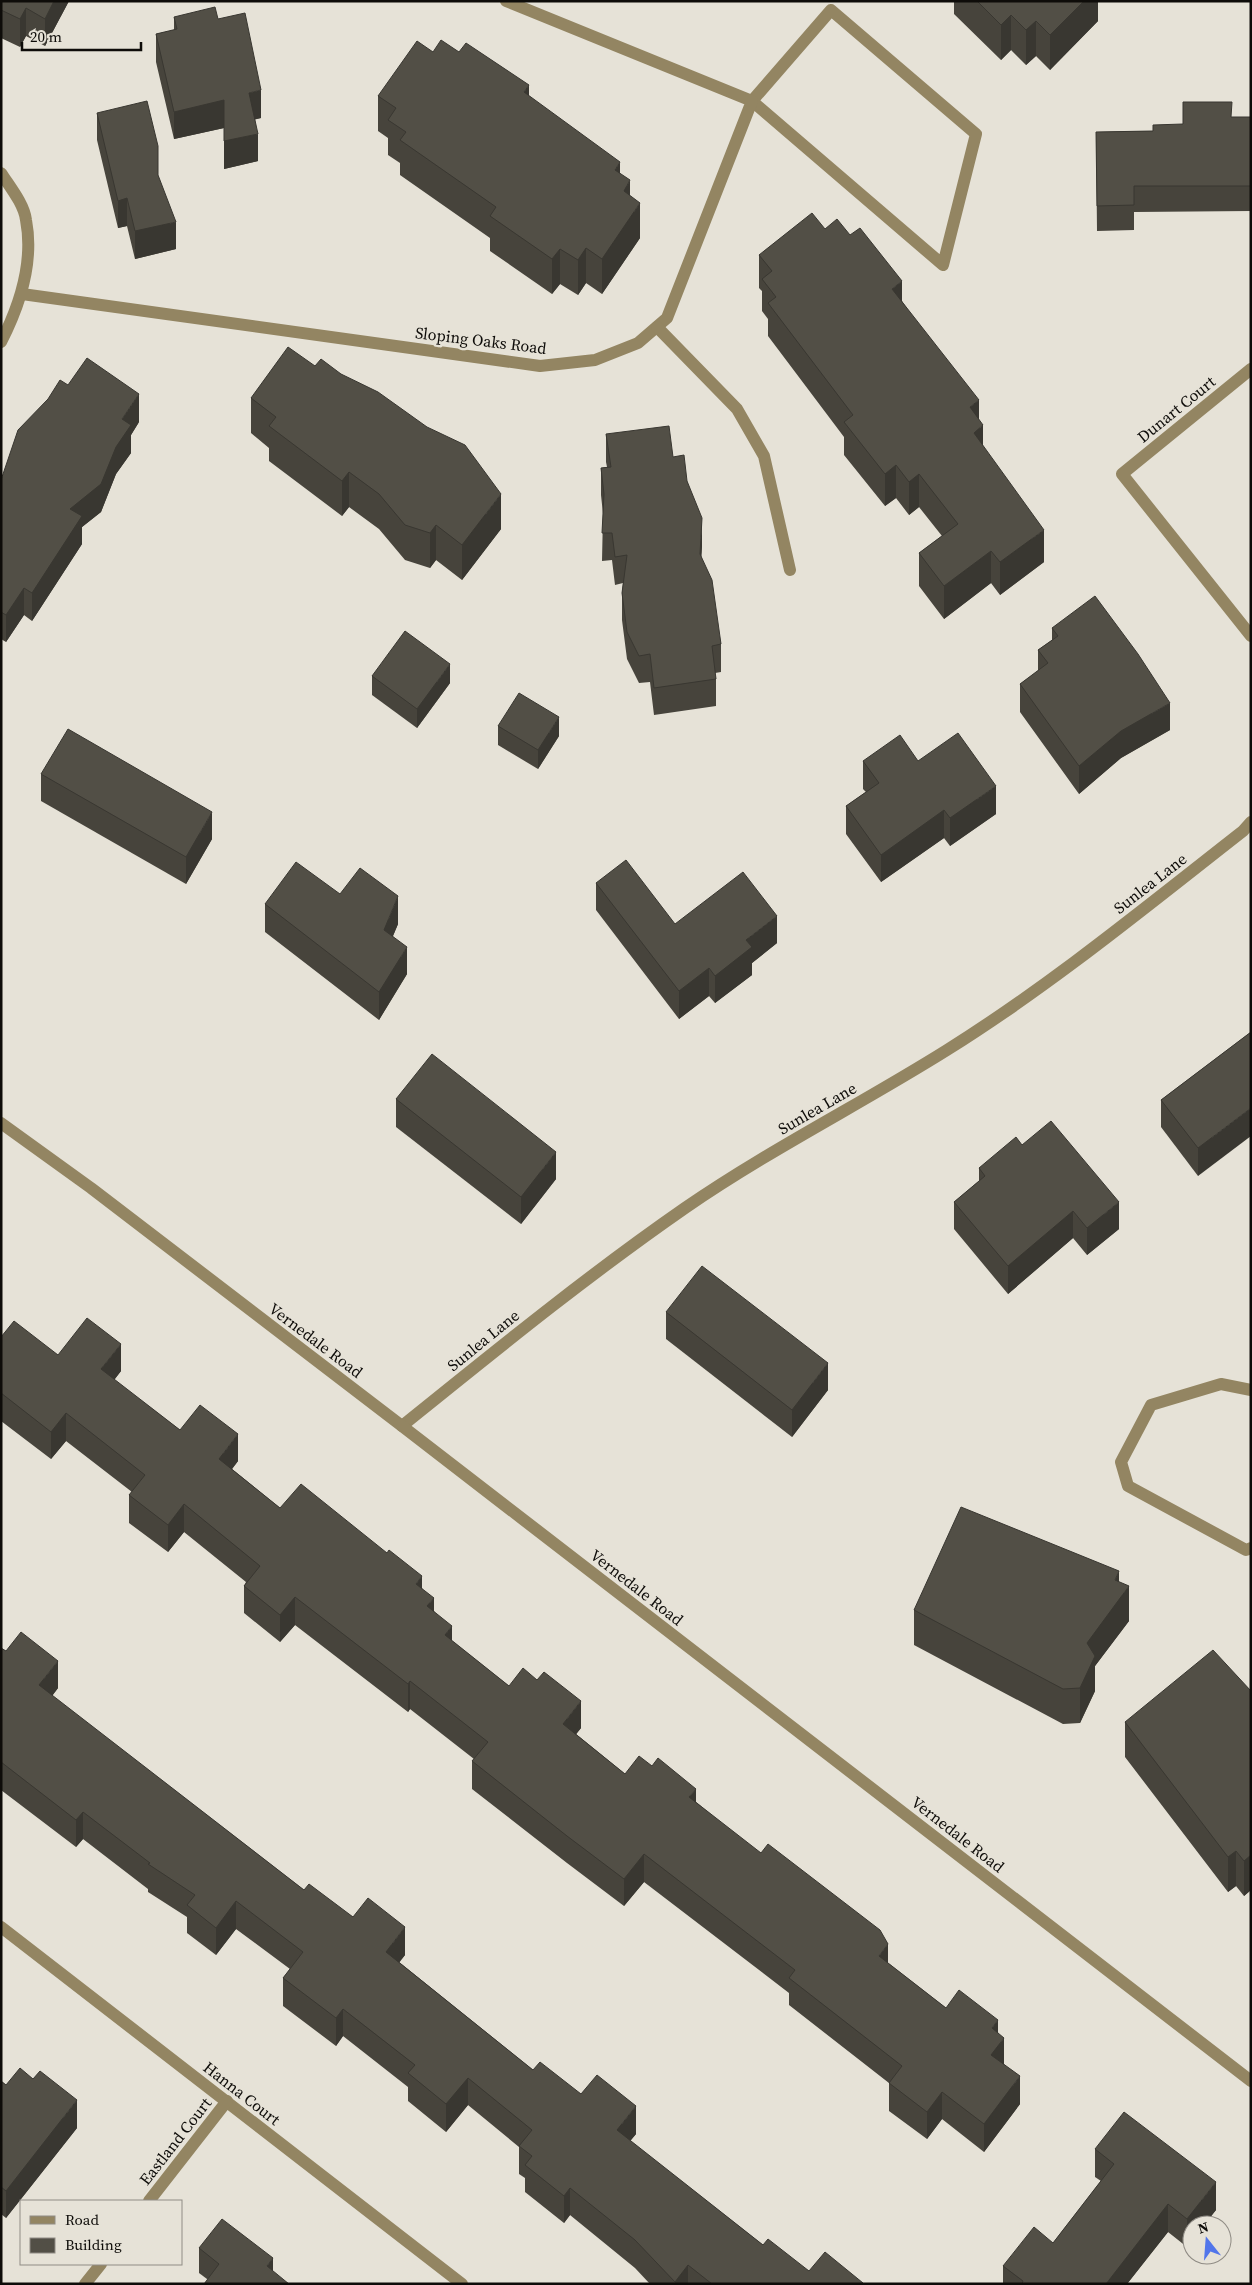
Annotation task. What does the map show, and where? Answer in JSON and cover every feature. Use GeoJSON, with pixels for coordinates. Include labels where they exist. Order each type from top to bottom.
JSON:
{"type":"FeatureCollection","features":[{"type":"Feature","properties":{"kind":"street"},"geometry":{"type":"LineString","coordinates":[[506,1],[752,101],[943,265],[976,134],[831,10],[752,101]]}},
{"type":"Feature","properties":{"kind":"street","name":"Sloping Oaks Road"},"geometry":{"type":"LineString","coordinates":[[22,294],[540,366],[595,360],[638,343],[667,318],[752,101]]}},
{"type":"Feature","properties":{"kind":"street"},"geometry":{"type":"LineString","coordinates":[[1,173],[14,193],[26,219],[27,262],[22,294],[1,342]]}},
{"type":"Feature","properties":{"kind":"street"},"geometry":{"type":"LineString","coordinates":[[657,327],[737,409],[764,456],[790,570]]}},
{"type":"Feature","properties":{"kind":"street","name":"Dunart Court"},"geometry":{"type":"LineString","coordinates":[[1251,369],[1122,474],[1251,636]]}},
{"type":"Feature","properties":{"kind":"street","name":"Sunlea Lane"},"geometry":{"type":"LineString","coordinates":[[402,1426],[550,1306],[686,1208],[740,1172],[948,1050],[1072,964],[1243,831],[1251,822]]}},
{"type":"Feature","properties":{"kind":"street","name":"Vernedale Road"},"geometry":{"type":"LineString","coordinates":[[1,1123],[91,1188],[402,1426],[1251,2081]]}},
{"type":"Feature","properties":{"kind":"street"},"geometry":{"type":"LineString","coordinates":[[1251,1390],[1221,1384],[1151,1405],[1121,1462],[1128,1486],[1246,1550],[1251,1548]]}},
{"type":"Feature","properties":{"kind":"street","name":"Hanna Court"},"geometry":{"type":"LineString","coordinates":[[1,1927],[462,2284]]}},
{"type":"Feature","properties":{"kind":"street","name":"Eastland Court"},"geometry":{"type":"LineString","coordinates":[[150,2200],[226,2101]]}},
{"type":"Feature","properties":{"kind":"street"},"geometry":{"type":"LineString","coordinates":[[85,2284],[100,2265]]}},
{"type":"Feature","properties":{"kind":"building"},"geometry":{"type":"Polygon","coordinates":[[[1,1],[54,1],[45,19],[26,8],[20,19],[1,10],[1,1]]]}},
{"type":"Feature","properties":{"kind":"building"},"geometry":{"type":"Polygon","coordinates":[[[977,1],[1084,1],[1050,35],[1036,21],[1026,30],[1011,15],[1001,25],[977,1]]]}},
{"type":"Feature","properties":{"kind":"building"},"geometry":{"type":"Polygon","coordinates":[[[215,7],[218,19],[245,13],[261,90],[249,93],[258,134],[224,141],[224,100],[174,112],[156,34],[177,29],[174,17],[215,7]]]}},
{"type":"Feature","properties":{"kind":"building"},"geometry":{"type":"Polygon","coordinates":[[[441,40],[459,52],[466,43],[529,85],[524,92],[620,162],[615,170],[630,180],[624,191],[640,203],[602,259],[586,248],[578,260],[560,249],[552,259],[490,216],[496,207],[400,140],[406,132],[388,120],[396,108],[378,96],[417,41],[433,52],[441,40]]]}},
{"type":"Feature","properties":{"kind":"building"},"geometry":{"type":"Polygon","coordinates":[[[147,101],[158,146],[158,175],[176,222],[135,231],[127,198],[118,201],[97,113],[147,101]]]}},
{"type":"Feature","properties":{"kind":"building"},"geometry":{"type":"Polygon","coordinates":[[[1183,102],[1232,102],[1231,117],[1251,117],[1251,186],[1134,186],[1134,205],[1097,206],[1096,132],[1153,131],[1153,125],[1183,124],[1183,102]]]}},
{"type":"Feature","properties":{"kind":"building"},"geometry":{"type":"Polygon","coordinates":[[[812,213],[825,229],[837,219],[850,235],[860,228],[902,281],[892,289],[979,400],[970,407],[983,425],[974,433],[1044,530],[1000,562],[991,551],[944,586],[919,553],[958,524],[919,474],[909,482],[896,465],[885,474],[844,422],[853,415],[768,303],[776,297],[762,279],[772,271],[759,255],[812,213]]]}},
{"type":"Feature","properties":{"kind":"building"},"geometry":{"type":"Polygon","coordinates":[[[288,347],[315,366],[321,359],[341,374],[378,392],[427,427],[465,445],[501,494],[462,545],[436,525],[430,533],[405,525],[379,494],[349,472],[342,481],[269,426],[276,417],[251,398],[288,347]]]}},
{"type":"Feature","properties":{"kind":"building"},"geometry":{"type":"Polygon","coordinates":[[[87,358],[139,394],[122,419],[131,425],[116,447],[101,484],[70,509],[82,516],[32,593],[24,588],[6,615],[1,612],[1,480],[18,430],[48,399],[60,380],[68,385],[87,358]]]}},
{"type":"Feature","properties":{"kind":"building"},"geometry":{"type":"Polygon","coordinates":[[[669,426],[673,457],[684,455],[687,481],[702,518],[700,554],[712,580],[721,644],[712,646],[716,679],[654,688],[650,654],[639,656],[627,632],[622,593],[627,555],[615,557],[612,533],[602,533],[604,494],[601,468],[611,467],[606,434],[669,426]]]}},
{"type":"Feature","properties":{"kind":"building"},"geometry":{"type":"Polygon","coordinates":[[[1095,596],[1138,654],[1170,703],[1121,731],[1079,766],[1020,684],[1048,663],[1038,650],[1058,636],[1052,628],[1095,596]]]}},
{"type":"Feature","properties":{"kind":"building"},"geometry":{"type":"Polygon","coordinates":[[[405,631],[450,664],[417,709],[372,676],[405,631]]]}},
{"type":"Feature","properties":{"kind":"building"},"geometry":{"type":"Polygon","coordinates":[[[519,693],[559,717],[538,750],[498,726],[519,693]]]}},
{"type":"Feature","properties":{"kind":"building"},"geometry":{"type":"Polygon","coordinates":[[[68,729],[212,812],[186,857],[41,774],[68,729]]]}},
{"type":"Feature","properties":{"kind":"building"},"geometry":{"type":"Polygon","coordinates":[[[958,733],[996,786],[950,818],[944,810],[881,855],[846,806],[879,783],[863,761],[900,735],[918,761],[958,733]]]}},
{"type":"Feature","properties":{"kind":"building"},"geometry":{"type":"Polygon","coordinates":[[[626,860],[675,924],[743,872],[777,916],[746,940],[752,947],[715,976],[709,968],[679,991],[596,883],[626,860]]]}},
{"type":"Feature","properties":{"kind":"building"},"geometry":{"type":"Polygon","coordinates":[[[296,862],[340,894],[360,868],[398,896],[384,930],[407,947],[379,992],[265,904],[296,862]]]}},
{"type":"Feature","properties":{"kind":"building"},"geometry":{"type":"Polygon","coordinates":[[[1251,1032],[1251,1108],[1198,1148],[1161,1100],[1251,1032]]]}},
{"type":"Feature","properties":{"kind":"building"},"geometry":{"type":"Polygon","coordinates":[[[432,1054],[556,1152],[521,1197],[396,1099],[432,1054]]]}},
{"type":"Feature","properties":{"kind":"building"},"geometry":{"type":"Polygon","coordinates":[[[1051,1121],[1119,1202],[1087,1228],[1073,1211],[1008,1266],[954,1202],[985,1176],[979,1168],[1016,1137],[1022,1145],[1051,1121]]]}},
{"type":"Feature","properties":{"kind":"building"},"geometry":{"type":"Polygon","coordinates":[[[702,1266],[828,1363],[792,1410],[666,1312],[702,1266]]]}},
{"type":"Feature","properties":{"kind":"building"},"geometry":{"type":"Polygon","coordinates":[[[87,1318],[121,1344],[101,1369],[180,1430],[200,1405],[238,1434],[219,1459],[280,1508],[301,1484],[387,1553],[389,1550],[422,1576],[416,1584],[434,1598],[427,1606],[452,1626],[445,1635],[509,1686],[523,1668],[537,1680],[544,1672],[581,1701],[563,1724],[625,1774],[639,1756],[652,1766],[658,1758],[696,1789],[689,1797],[761,1853],[768,1844],[880,1930],[888,1944],[879,1956],[946,2008],[959,1990],[998,2020],[992,2028],[1004,2038],[991,2055],[1020,2076],[984,2124],[942,2092],[927,2112],[889,2083],[902,2066],[789,1978],[795,1970],[644,1854],[624,1879],[472,1761],[488,1742],[410,1681],[408,1684],[295,1597],[280,1615],[244,1586],[260,1566],[184,1504],[168,1525],[129,1495],[145,1475],[66,1413],[51,1432],[1,1393],[1,1337],[14,1321],[58,1355],[87,1318]]]}},
{"type":"Feature","properties":{"kind":"building"},"geometry":{"type":"Polygon","coordinates":[[[961,1507],[1119,1571],[1115,1580],[1129,1586],[1087,1643],[1095,1656],[1080,1688],[1063,1689],[914,1610],[961,1507]]]}},
{"type":"Feature","properties":{"kind":"building"},"geometry":{"type":"Polygon","coordinates":[[[21,1632],[58,1661],[39,1685],[304,1890],[309,1884],[353,1917],[368,1898],[405,1927],[386,1952],[533,2070],[540,2062],[581,2094],[597,2075],[636,2106],[617,2130],[763,2245],[768,2239],[809,2271],[825,2252],[863,2284],[712,2284],[688,2265],[675,2282],[635,2240],[570,2188],[564,2196],[525,2165],[532,2156],[519,2146],[532,2130],[468,2078],[446,2104],[408,2073],[415,2065],[343,2009],[336,2018],[283,1978],[303,1952],[236,1901],[216,1928],[187,1905],[195,1895],[148,1864],[150,1863],[83,1812],[76,1820],[1,1762],[1,1648],[6,1651],[21,1632]]]}},
{"type":"Feature","properties":{"kind":"building"},"geometry":{"type":"Polygon","coordinates":[[[1213,1650],[1251,1691],[1251,1855],[1244,1861],[1236,1851],[1228,1857],[1125,1722],[1213,1650]]]}},
{"type":"Feature","properties":{"kind":"building"},"geometry":{"type":"Polygon","coordinates":[[[20,2068],[33,2079],[40,2071],[77,2100],[6,2191],[1,2187],[1,2081],[6,2085],[20,2068]]]}},
{"type":"Feature","properties":{"kind":"building"},"geometry":{"type":"Polygon","coordinates":[[[1124,2112],[1216,2182],[1190,2215],[1182,2215],[1168,2204],[1106,2284],[1022,2284],[1023,2281],[1003,2266],[1034,2227],[1053,2243],[1114,2164],[1095,2149],[1124,2112]]]}},
{"type":"Feature","properties":{"kind":"building"},"geometry":{"type":"Polygon","coordinates":[[[222,2219],[273,2258],[267,2266],[289,2284],[204,2284],[219,2264],[199,2248],[222,2219]]]}}]}
